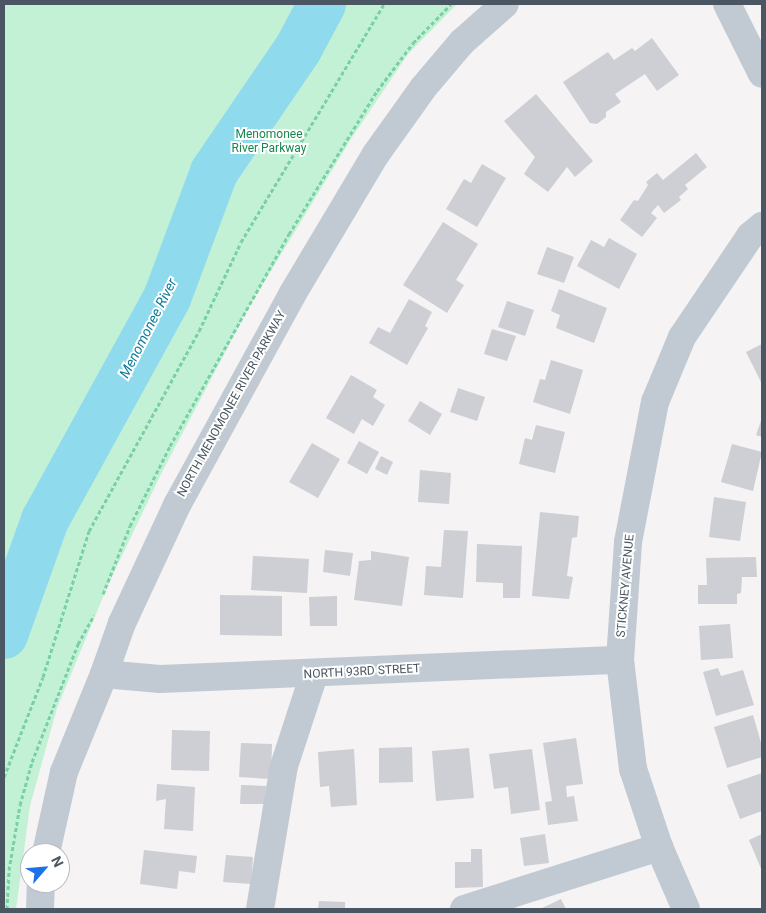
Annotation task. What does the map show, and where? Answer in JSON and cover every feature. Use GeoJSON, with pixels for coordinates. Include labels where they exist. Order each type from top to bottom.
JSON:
{"type":"FeatureCollection","features":[{"type":"Feature","properties":{"kind":"street","name":"NORTH MENOMONEE RIVER PARKWAY"},"geometry":{"type":"LineString","coordinates":[[48,843],[64,772],[104,674],[122,622],[177,505],[293,293],[371,162],[423,88],[456,48],[505,4]]}},
{"type":"Feature","properties":{"kind":"street"},"geometry":{"type":"LineString","coordinates":[[727,4],[762,74]]}},
{"type":"Feature","properties":{"kind":"street","name":"STICKNEY AVENUE"},"geometry":{"type":"LineString","coordinates":[[686,909],[659,847],[633,769],[620,660],[628,542],[655,402],[682,336],[750,236],[762,226]]}},
{"type":"Feature","properties":{"kind":"street","name":"NORTH 93RD STREET"},"geometry":{"type":"LineString","coordinates":[[104,674],[160,679],[620,660]]}},
{"type":"Feature","properties":{"kind":"street"},"geometry":{"type":"LineString","coordinates":[[260,909],[284,766],[314,674]]}},
{"type":"Feature","properties":{"kind":"street"},"geometry":{"type":"LineString","coordinates":[[464,909],[659,847]]}},
{"type":"Feature","properties":{"kind":"street"},"geometry":{"type":"LineString","coordinates":[[40,909],[41,893]]}},
{"type":"Feature","properties":{"kind":"path"},"geometry":{"type":"LineString","coordinates":[[4,777],[43,677],[89,531],[199,331],[241,242],[384,4]]}},
{"type":"Feature","properties":{"kind":"green space","name":"Menomonee River Parkway"},"geometry":{"type":"Polygon","coordinates":[[[4,4],[457,4],[408,54],[351,139],[249,307],[162,472],[108,585],[57,708],[30,806],[25,843],[20,843],[20,880],[16,909],[4,909],[4,4]]]}},
{"type":"Feature","properties":{"kind":"building"},"geometry":{"type":"Polygon","coordinates":[[[652,38],[679,75],[657,91],[645,74],[615,94],[621,102],[606,112],[606,117],[597,124],[590,123],[563,82],[608,52],[614,60],[632,48],[635,51],[652,38]]]}},
{"type":"Feature","properties":{"kind":"building"},"geometry":{"type":"Polygon","coordinates":[[[536,94],[593,161],[575,177],[567,167],[548,192],[524,174],[535,157],[504,121],[536,94]]]}},
{"type":"Feature","properties":{"kind":"building"},"geometry":{"type":"Polygon","coordinates":[[[696,153],[707,167],[685,185],[688,189],[679,197],[681,200],[664,213],[658,205],[651,213],[657,218],[642,237],[620,220],[634,200],[638,201],[648,185],[646,182],[657,173],[663,180],[696,153]]]}},
{"type":"Feature","properties":{"kind":"building"},"geometry":{"type":"Polygon","coordinates":[[[482,164],[506,178],[477,227],[446,209],[464,179],[471,183],[482,164]]]}},
{"type":"Feature","properties":{"kind":"building"},"geometry":{"type":"Polygon","coordinates":[[[443,222],[478,244],[456,280],[464,285],[447,313],[403,285],[443,222]]]}},
{"type":"Feature","properties":{"kind":"building"},"geometry":{"type":"Polygon","coordinates":[[[609,238],[637,254],[619,289],[577,266],[591,240],[604,247],[609,238]]]}},
{"type":"Feature","properties":{"kind":"building"},"geometry":{"type":"Polygon","coordinates":[[[547,247],[574,257],[564,283],[537,274],[547,247]]]}},
{"type":"Feature","properties":{"kind":"building"},"geometry":{"type":"Polygon","coordinates":[[[559,289],[607,308],[594,343],[556,328],[560,315],[551,311],[559,289]]]}},
{"type":"Feature","properties":{"kind":"building"},"geometry":{"type":"Polygon","coordinates":[[[409,299],[432,312],[425,326],[428,328],[407,365],[369,343],[378,327],[390,333],[409,299]]]}},
{"type":"Feature","properties":{"kind":"building"},"geometry":{"type":"Polygon","coordinates":[[[507,301],[534,310],[525,336],[498,327],[507,301]]]}},
{"type":"Feature","properties":{"kind":"building"},"geometry":{"type":"Polygon","coordinates":[[[492,329],[516,336],[507,361],[484,354],[492,329]]]}},
{"type":"Feature","properties":{"kind":"building"},"geometry":{"type":"Polygon","coordinates":[[[762,344],[762,384],[746,352],[762,344]]]}},
{"type":"Feature","properties":{"kind":"building"},"geometry":{"type":"Polygon","coordinates":[[[551,360],[583,370],[570,414],[533,402],[540,379],[545,380],[551,360]]]}},
{"type":"Feature","properties":{"kind":"building"},"geometry":{"type":"Polygon","coordinates":[[[351,375],[377,390],[373,397],[385,405],[373,426],[362,419],[354,434],[326,418],[351,375]]]}},
{"type":"Feature","properties":{"kind":"building"},"geometry":{"type":"Polygon","coordinates":[[[458,388],[485,397],[477,421],[450,412],[458,388]]]}},
{"type":"Feature","properties":{"kind":"building"},"geometry":{"type":"Polygon","coordinates":[[[420,401],[442,414],[430,435],[408,421],[420,401]]]}},
{"type":"Feature","properties":{"kind":"building"},"geometry":{"type":"Polygon","coordinates":[[[762,418],[762,437],[756,435],[762,418]]]}},
{"type":"Feature","properties":{"kind":"building"},"geometry":{"type":"Polygon","coordinates":[[[536,425],[565,432],[555,473],[519,464],[525,438],[532,440],[536,425]]]}},
{"type":"Feature","properties":{"kind":"building"},"geometry":{"type":"Polygon","coordinates":[[[359,441],[379,452],[367,474],[347,463],[359,441]]]}},
{"type":"Feature","properties":{"kind":"building"},"geometry":{"type":"Polygon","coordinates":[[[312,443],[340,459],[318,498],[289,482],[312,443]]]}},
{"type":"Feature","properties":{"kind":"building"},"geometry":{"type":"Polygon","coordinates":[[[732,444],[762,452],[753,491],[721,482],[732,444]]]}},
{"type":"Feature","properties":{"kind":"building"},"geometry":{"type":"Polygon","coordinates":[[[381,456],[393,462],[387,475],[375,469],[381,456]]]}},
{"type":"Feature","properties":{"kind":"building"},"geometry":{"type":"Polygon","coordinates":[[[420,470],[451,473],[449,504],[418,502],[420,470]]]}},
{"type":"Feature","properties":{"kind":"building"},"geometry":{"type":"Polygon","coordinates":[[[714,497],[746,502],[740,541],[709,537],[714,497]]]}},
{"type":"Feature","properties":{"kind":"building"},"geometry":{"type":"Polygon","coordinates":[[[540,512],[579,516],[577,537],[572,538],[567,576],[573,577],[569,599],[532,596],[540,512]]]}},
{"type":"Feature","properties":{"kind":"building"},"geometry":{"type":"Polygon","coordinates":[[[444,530],[468,531],[463,598],[424,595],[426,566],[441,567],[444,530]]]}},
{"type":"Feature","properties":{"kind":"building"},"geometry":{"type":"Polygon","coordinates":[[[477,544],[522,546],[520,598],[503,598],[503,583],[476,582],[477,544]]]}},
{"type":"Feature","properties":{"kind":"building"},"geometry":{"type":"Polygon","coordinates":[[[325,550],[353,553],[350,576],[323,572],[325,550]]]}},
{"type":"Feature","properties":{"kind":"building"},"geometry":{"type":"Polygon","coordinates":[[[371,551],[409,557],[402,606],[354,600],[359,561],[371,560],[371,551]]]}},
{"type":"Feature","properties":{"kind":"building"},"geometry":{"type":"Polygon","coordinates":[[[253,556],[309,559],[307,593],[251,590],[253,556]]]}},
{"type":"Feature","properties":{"kind":"building"},"geometry":{"type":"Polygon","coordinates":[[[756,557],[757,577],[742,577],[741,593],[737,594],[737,604],[698,604],[698,585],[707,585],[706,558],[756,557]]]}},
{"type":"Feature","properties":{"kind":"building"},"geometry":{"type":"Polygon","coordinates":[[[220,595],[282,596],[282,636],[220,635],[220,595]]]}},
{"type":"Feature","properties":{"kind":"building"},"geometry":{"type":"Polygon","coordinates":[[[337,596],[337,626],[310,626],[309,597],[337,596]]]}},
{"type":"Feature","properties":{"kind":"building"},"geometry":{"type":"Polygon","coordinates":[[[730,624],[733,658],[701,660],[699,626],[730,624]]]}},
{"type":"Feature","properties":{"kind":"building"},"geometry":{"type":"Polygon","coordinates":[[[718,668],[721,676],[743,670],[754,705],[716,716],[703,672],[718,668]]]}},
{"type":"Feature","properties":{"kind":"building"},"geometry":{"type":"Polygon","coordinates":[[[753,715],[762,746],[762,757],[727,768],[714,727],[753,715]]]}},
{"type":"Feature","properties":{"kind":"building"},"geometry":{"type":"Polygon","coordinates":[[[172,730],[210,731],[209,771],[171,770],[172,730]]]}},
{"type":"Feature","properties":{"kind":"building"},"geometry":{"type":"Polygon","coordinates":[[[576,738],[583,784],[566,786],[567,797],[574,796],[578,821],[548,825],[545,802],[552,801],[543,743],[576,738]]]}},
{"type":"Feature","properties":{"kind":"building"},"geometry":{"type":"Polygon","coordinates":[[[241,743],[272,744],[271,779],[239,777],[241,743]]]}},
{"type":"Feature","properties":{"kind":"building"},"geometry":{"type":"Polygon","coordinates":[[[412,747],[413,782],[379,783],[379,748],[412,747]]]}},
{"type":"Feature","properties":{"kind":"building"},"geometry":{"type":"Polygon","coordinates":[[[469,748],[474,798],[436,801],[432,751],[469,748]]]}},
{"type":"Feature","properties":{"kind":"building"},"geometry":{"type":"Polygon","coordinates":[[[354,749],[357,805],[331,807],[329,786],[320,787],[318,752],[354,749]]]}},
{"type":"Feature","properties":{"kind":"building"},"geometry":{"type":"Polygon","coordinates":[[[532,749],[540,810],[511,814],[508,787],[494,789],[489,754],[532,749]]]}},
{"type":"Feature","properties":{"kind":"building"},"geometry":{"type":"Polygon","coordinates":[[[762,773],[762,811],[740,819],[727,785],[762,773]]]}},
{"type":"Feature","properties":{"kind":"building"},"geometry":{"type":"Polygon","coordinates":[[[157,784],[195,787],[193,831],[164,829],[166,799],[156,801],[157,784]]]}},
{"type":"Feature","properties":{"kind":"building"},"geometry":{"type":"Polygon","coordinates":[[[241,785],[266,786],[265,804],[240,804],[241,785]]]}},
{"type":"Feature","properties":{"kind":"building"},"geometry":{"type":"Polygon","coordinates":[[[545,834],[549,863],[524,866],[520,838],[545,834]]]}},
{"type":"Feature","properties":{"kind":"building"},"geometry":{"type":"Polygon","coordinates":[[[762,834],[762,871],[749,840],[762,834]]]}},
{"type":"Feature","properties":{"kind":"building"},"geometry":{"type":"Polygon","coordinates":[[[471,849],[482,849],[483,887],[455,888],[455,862],[471,862],[471,849]]]}},
{"type":"Feature","properties":{"kind":"building"},"geometry":{"type":"Polygon","coordinates":[[[144,850],[197,856],[195,873],[179,871],[177,889],[140,884],[144,850]]]}},
{"type":"Feature","properties":{"kind":"building"},"geometry":{"type":"Polygon","coordinates":[[[226,855],[253,857],[251,884],[223,882],[226,855]]]}},
{"type":"Feature","properties":{"kind":"building"},"geometry":{"type":"Polygon","coordinates":[[[561,899],[566,909],[540,909],[561,899]]]}},
{"type":"Feature","properties":{"kind":"building"},"geometry":{"type":"Polygon","coordinates":[[[319,901],[345,902],[345,909],[318,909],[319,901]]]}},
{"type":"Feature","properties":{"kind":"waterway","name":"Menomonee River"},"geometry":{"type":"LineString","coordinates":[[4,635],[45,520],[167,298],[214,172],[298,49],[322,4]]}}]}
